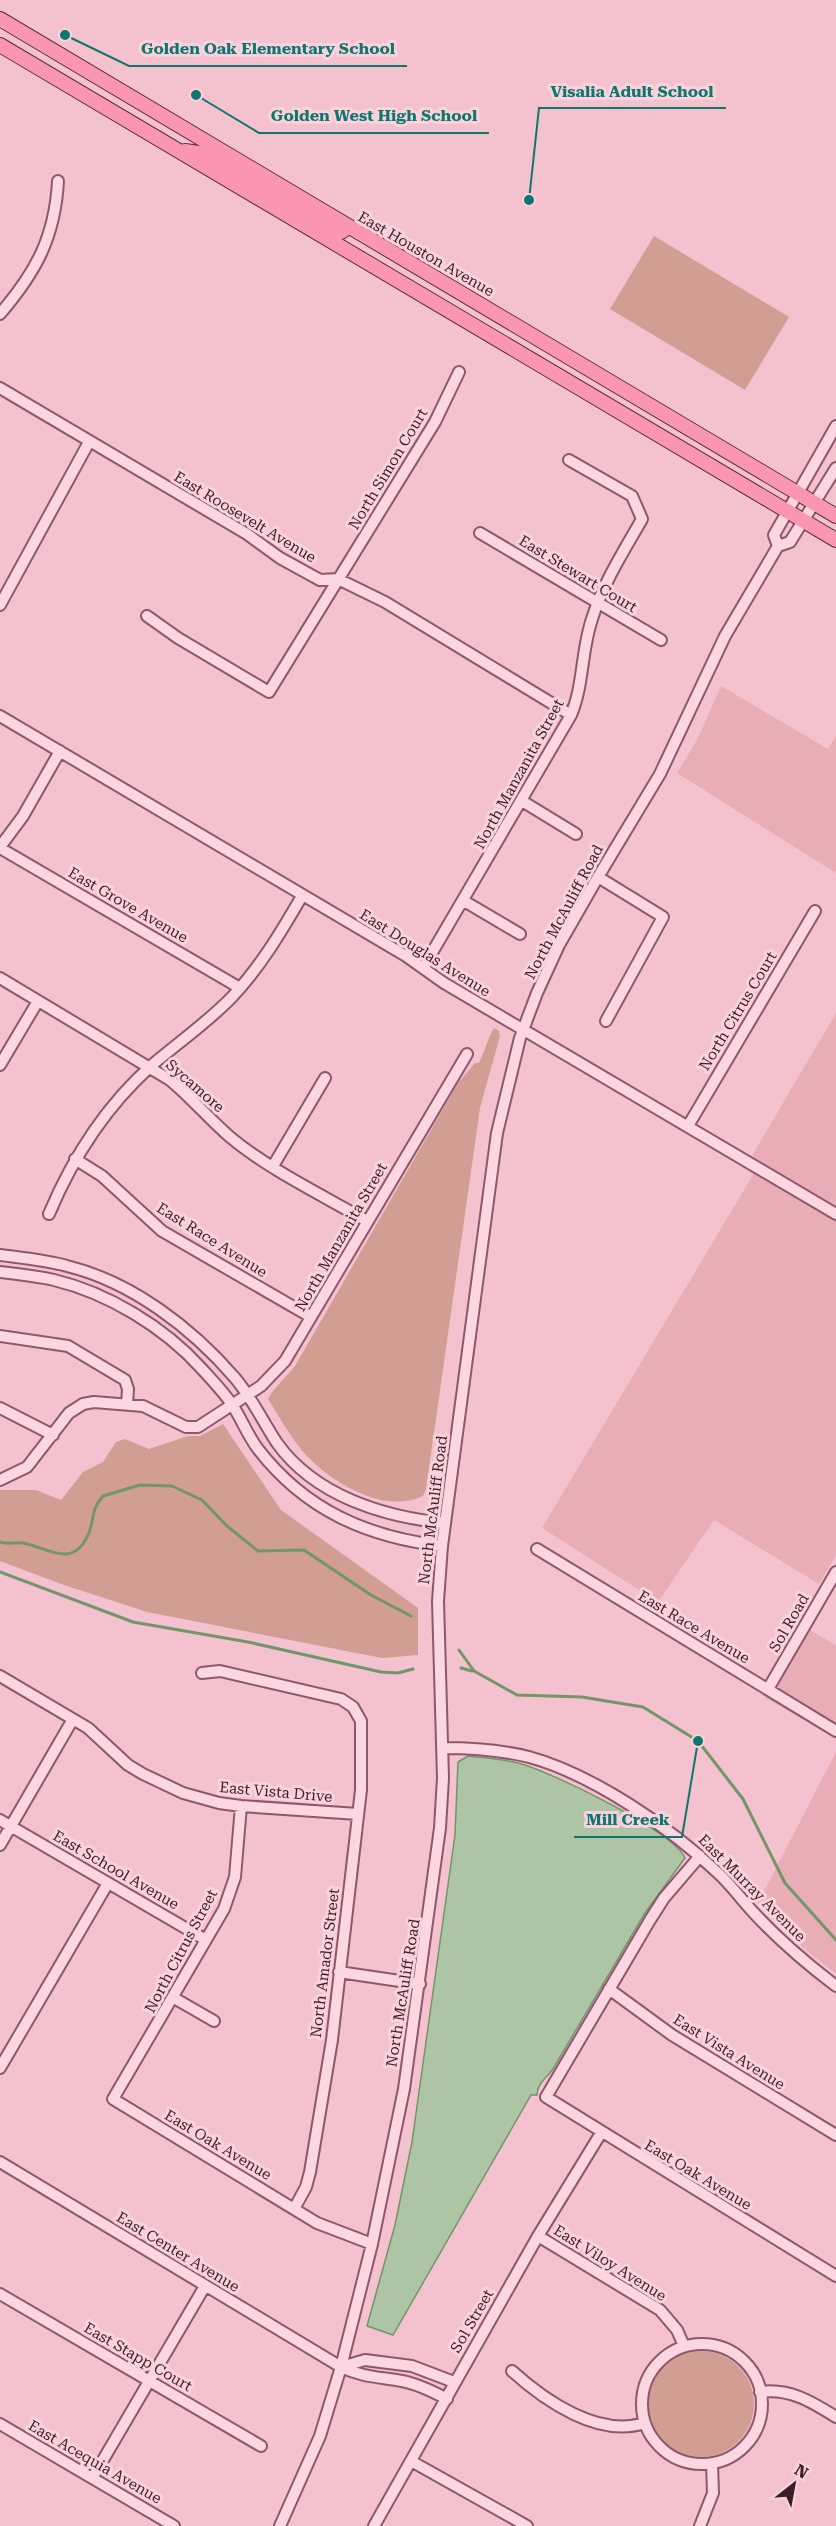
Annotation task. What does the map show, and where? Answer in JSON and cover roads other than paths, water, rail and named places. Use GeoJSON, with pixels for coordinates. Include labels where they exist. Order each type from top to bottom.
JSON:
{"type":"FeatureCollection","features":[{"type":"Feature","properties":{"kind":"main road","name":"East Houston Avenue"},"geometry":{"type":"LineString","coordinates":[[0,20],[836,516]]}},
{"type":"Feature","properties":{"kind":"main road"},"geometry":{"type":"LineString","coordinates":[[1,48],[177,149],[836,540]]}},
{"type":"Feature","properties":{"kind":"main road"},"geometry":{"type":"LineString","coordinates":[[177,149],[206,154],[329,228],[341,232],[348,227]]}},
{"type":"Feature","properties":{"kind":"street"},"geometry":{"type":"LineString","coordinates":[[0,314],[22,289],[52,228],[58,181]]}},
{"type":"Feature","properties":{"kind":"street","name":"North Simon Court"},"geometry":{"type":"LineString","coordinates":[[147,616],[178,638],[269,692],[435,422],[459,372]]}},
{"type":"Feature","properties":{"kind":"street","name":"East Roosevelt Avenue"},"geometry":{"type":"LineString","coordinates":[[0,388],[247,534],[280,558],[320,580],[338,579],[385,602],[571,715]]}},
{"type":"Feature","properties":{"kind":"street","name":"North McAuliff Road"},"geometry":{"type":"LineString","coordinates":[[778,546],[774,534],[836,426]]}},
{"type":"Feature","properties":{"kind":"street"},"geometry":{"type":"LineString","coordinates":[[0,605],[89,442]]}},
{"type":"Feature","properties":{"kind":"street","name":"North Manzanita Street"},"geometry":{"type":"LineString","coordinates":[[423,968],[571,715],[581,683],[591,621],[605,585],[642,519],[632,496],[569,460]]}},
{"type":"Feature","properties":{"kind":"street","name":"North McAuliff Road"},"geometry":{"type":"LineString","coordinates":[[280,2526],[320,2436],[341,2367],[372,2244],[391,2156],[420,1984],[441,1828],[443,1748],[438,1601],[442,1546],[497,1133],[510,1073],[523,1029],[552,960],[598,877],[660,774],[725,636],[778,546],[790,542],[836,468]]}},
{"type":"Feature","properties":{"kind":"street","name":"East Stewart Court"},"geometry":{"type":"LineString","coordinates":[[480,533],[661,640]]}},
{"type":"Feature","properties":{"kind":"street","name":"East Douglas Avenue"},"geometry":{"type":"LineString","coordinates":[[0,716],[423,968],[444,983],[836,1214]]}},
{"type":"Feature","properties":{"kind":"street"},"geometry":{"type":"LineString","coordinates":[[0,848],[23,816],[60,751]]}},
{"type":"Feature","properties":{"kind":"street"},"geometry":{"type":"LineString","coordinates":[[522,801],[576,834]]}},
{"type":"Feature","properties":{"kind":"street","name":"East Grove Avenue"},"geometry":{"type":"LineString","coordinates":[[0,848],[240,988]]}},
{"type":"Feature","properties":{"kind":"street"},"geometry":{"type":"LineString","coordinates":[[598,877],[663,917],[606,1021]]}},
{"type":"Feature","properties":{"kind":"street"},"geometry":{"type":"LineString","coordinates":[[49,1214],[75,1159],[107,1113],[150,1067],[207,1020],[240,988],[266,957],[302,896]]}},
{"type":"Feature","properties":{"kind":"street"},"geometry":{"type":"LineString","coordinates":[[464,901],[520,934]]}},
{"type":"Feature","properties":{"kind":"street","name":"North Citrus Court"},"geometry":{"type":"LineString","coordinates":[[688,1126],[815,911]]}},
{"type":"Feature","properties":{"kind":"street","name":"Sycamore"},"geometry":{"type":"LineString","coordinates":[[0,978],[150,1067],[189,1095],[229,1137],[273,1166],[368,1221]]}},
{"type":"Feature","properties":{"kind":"street"},"geometry":{"type":"LineString","coordinates":[[0,1065],[38,1001]]}},
{"type":"Feature","properties":{"kind":"street","name":"North Manzanita Street"},"geometry":{"type":"LineString","coordinates":[[0,1480],[27,1467],[69,1413],[83,1404],[143,1406],[192,1428],[206,1423],[232,1406],[276,1373],[467,1054]]}},
{"type":"Feature","properties":{"kind":"street"},"geometry":{"type":"LineString","coordinates":[[273,1166],[325,1078]]}},
{"type":"Feature","properties":{"kind":"street","name":"East Race Avenue"},"geometry":{"type":"LineString","coordinates":[[75,1159],[102,1176],[162,1231],[311,1317]]}},
{"type":"Feature","properties":{"kind":"street"},"geometry":{"type":"LineString","coordinates":[[0,1256],[69,1266],[126,1289],[179,1325],[235,1378],[279,1445],[310,1475],[330,1488],[375,1510],[398,1517],[445,1523]]}},
{"type":"Feature","properties":{"kind":"street"},"geometry":{"type":"LineString","coordinates":[[0,1272],[54,1280],[106,1299],[129,1312],[181,1348],[232,1406],[257,1447],[273,1467],[313,1503],[340,1518],[395,1539],[442,1546]]}},
{"type":"Feature","properties":{"kind":"street"},"geometry":{"type":"LineString","coordinates":[[0,1336],[68,1346],[125,1380],[128,1389],[127,1404]]}},
{"type":"Feature","properties":{"kind":"street"},"geometry":{"type":"LineString","coordinates":[[0,1408],[52,1435]]}},
{"type":"Feature","properties":{"kind":"street","name":"East Race Avenue"},"geometry":{"type":"LineString","coordinates":[[537,1549],[836,1731]]}},
{"type":"Feature","properties":{"kind":"street","name":"Sol Road"},"geometry":{"type":"LineString","coordinates":[[768,1689],[836,1572]]}},
{"type":"Feature","properties":{"kind":"street","name":"North Amador Street"},"geometry":{"type":"LineString","coordinates":[[202,1673],[220,1671],[341,1699],[353,1707],[361,1721],[362,1769],[358,1814],[332,2040],[312,2162],[306,2187],[294,2209]]}},
{"type":"Feature","properties":{"kind":"street","name":"East Vista Drive"},"geometry":{"type":"LineString","coordinates":[[0,1676],[100,1736],[128,1765],[154,1780],[204,1800],[241,1806],[358,1814]]}},
{"type":"Feature","properties":{"kind":"street"},"geometry":{"type":"LineString","coordinates":[[0,1845],[73,1719]]}},
{"type":"Feature","properties":{"kind":"street","name":"East Murray Avenue"},"geometry":{"type":"LineString","coordinates":[[443,1748],[511,1754],[530,1758],[567,1772],[601,1789],[659,1824],[700,1856],[772,1931],[836,1986]]}},
{"type":"Feature","properties":{"kind":"street","name":"North Citrus Street"},"geometry":{"type":"LineString","coordinates":[[113,2099],[224,1909],[235,1877],[241,1806]]}},
{"type":"Feature","properties":{"kind":"street","name":"East School Avenue"},"geometry":{"type":"LineString","coordinates":[[0,1820],[206,1940]]}},
{"type":"Feature","properties":{"kind":"street"},"geometry":{"type":"LineString","coordinates":[[609,1989],[664,1898],[700,1856]]}},
{"type":"Feature","properties":{"kind":"street"},"geometry":{"type":"LineString","coordinates":[[0,2068],[108,1883]]}},
{"type":"Feature","properties":{"kind":"street"},"geometry":{"type":"LineString","coordinates":[[339,1972],[420,1984]]}},
{"type":"Feature","properties":{"kind":"street","name":"East Oak Avenue"},"geometry":{"type":"LineString","coordinates":[[609,1989],[546,2097],[836,2276]]}},
{"type":"Feature","properties":{"kind":"street","name":"East Vista Avenue"},"geometry":{"type":"LineString","coordinates":[[609,1989],[672,2035],[836,2135]]}},
{"type":"Feature","properties":{"kind":"street"},"geometry":{"type":"LineString","coordinates":[[174,1998],[214,2021]]}},
{"type":"Feature","properties":{"kind":"street","name":"East Oak Avenue"},"geometry":{"type":"LineString","coordinates":[[113,2099],[317,2223],[372,2244]]}},
{"type":"Feature","properties":{"kind":"street","name":"Sol Street"},"geometry":{"type":"LineString","coordinates":[[374,2526],[538,2236],[601,2133]]}},
{"type":"Feature","properties":{"kind":"street","name":"East Center Avenue"},"geometry":{"type":"LineString","coordinates":[[0,2162],[341,2367],[358,2375],[402,2381],[425,2387],[447,2398]]}},
{"type":"Feature","properties":{"kind":"street","name":"East Viloy Avenue"},"geometry":{"type":"LineString","coordinates":[[538,2236],[660,2310],[677,2330],[684,2346]]}},
{"type":"Feature","properties":{"kind":"street"},"geometry":{"type":"LineString","coordinates":[[93,2477],[205,2286]]}},
{"type":"Feature","properties":{"kind":"street","name":"East Stapp Court"},"geometry":{"type":"LineString","coordinates":[[0,2294],[261,2446]]}},
{"type":"Feature","properties":{"kind":"street"},"geometry":{"type":"LineString","coordinates":[[705,2344],[724,2348],[740,2358],[753,2372],[760,2392],[762,2409],[757,2428],[747,2445],[731,2457],[712,2463],[696,2464],[679,2460],[664,2451],[652,2439],[644,2423],[641,2404],[644,2384],[654,2367],[668,2354],[684,2346],[705,2344]]}},
{"type":"Feature","properties":{"kind":"street"},"geometry":{"type":"LineString","coordinates":[[341,2367],[365,2360],[412,2366],[454,2382]]}},
{"type":"Feature","properties":{"kind":"street"},"geometry":{"type":"LineString","coordinates":[[512,2371],[535,2391],[594,2422],[624,2428],[644,2423]]}},
{"type":"Feature","properties":{"kind":"street"},"geometry":{"type":"LineString","coordinates":[[760,2392],[779,2391],[791,2394],[813,2403],[836,2417]]}},
{"type":"Feature","properties":{"kind":"street","name":"East Acequia Avenue"},"geometry":{"type":"LineString","coordinates":[[0,2424],[174,2526]]}},
{"type":"Feature","properties":{"kind":"street"},"geometry":{"type":"LineString","coordinates":[[411,2461],[527,2526]]}},
{"type":"Feature","properties":{"kind":"street"},"geometry":{"type":"LineString","coordinates":[[700,2526],[713,2493],[712,2463]]}},
{"type":"Feature","properties":{"kind":"waterway"},"geometry":{"type":"LineString","coordinates":[[0,1542],[23,1543],[58,1554],[74,1552],[82,1546],[88,1535],[94,1511],[103,1496],[140,1485],[172,1486],[202,1500],[227,1526],[258,1551],[304,1550],[371,1595],[411,1616]]}},
{"type":"Feature","properties":{"kind":"waterway"},"geometry":{"type":"LineString","coordinates":[[0,1572],[133,1622],[248,1642],[381,1672],[398,1673],[413,1669]]}},
{"type":"Feature","properties":{"kind":"waterway"},"geometry":{"type":"LineString","coordinates":[[459,1650],[474,1671],[517,1695],[582,1697],[643,1707],[698,1741],[743,1799],[785,1883],[836,1940]]}},
{"type":"Feature","properties":{"kind":"waterway"},"geometry":{"type":"LineString","coordinates":[[461,1668],[472,1671]]}},
{"type":"Feature","properties":{"kind":"place","name":"Golden Oak Elementary School"},"geometry":{"type":"Point","coordinates":[65,35]}},
{"type":"Feature","properties":{"kind":"place","name":"Golden West High School"},"geometry":{"type":"Point","coordinates":[196,95]}},
{"type":"Feature","properties":{"kind":"place","name":"Visalia Adult School"},"geometry":{"type":"Point","coordinates":[529,200]}},
{"type":"Feature","properties":{"kind":"place","name":"Mill Creek"},"geometry":{"type":"Point","coordinates":[698,1741]}}]}
